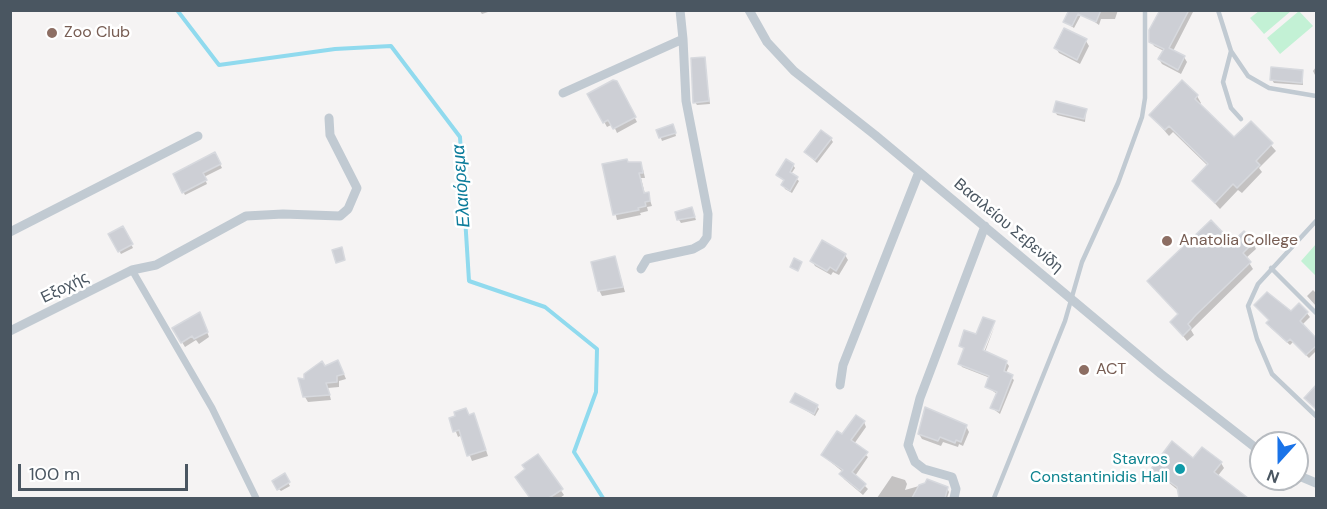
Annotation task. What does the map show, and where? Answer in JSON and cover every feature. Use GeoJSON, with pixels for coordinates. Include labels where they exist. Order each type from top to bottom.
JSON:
{"type":"FeatureCollection","features":[{"type":"Feature","properties":{"kind":"street"},"geometry":{"type":"LineString","coordinates":[[641,269],[647,259],[693,249],[702,244],[707,237],[708,213],[686,100],[680,10]]}},
{"type":"Feature","properties":{"kind":"street","name":"Βασιλείου Σεβενίδη"},"geometry":{"type":"LineString","coordinates":[[749,10],[767,42],[783,61],[986,226],[1196,402],[1249,443]]}},
{"type":"Feature","properties":{"kind":"street"},"geometry":{"type":"LineString","coordinates":[[563,93],[683,39]]}},
{"type":"Feature","properties":{"kind":"street","name":"Εξοχής"},"geometry":{"type":"LineString","coordinates":[[10,331],[132,270],[156,266],[246,216],[282,214],[340,216],[348,209],[357,188],[330,135],[328,118]]}},
{"type":"Feature","properties":{"kind":"street"},"geometry":{"type":"LineString","coordinates":[[10,232],[198,136]]}},
{"type":"Feature","properties":{"kind":"street"},"geometry":{"type":"LineString","coordinates":[[840,385],[843,365],[919,172]]}},
{"type":"Feature","properties":{"kind":"street"},"geometry":{"type":"LineString","coordinates":[[954,498],[956,489],[952,477],[924,468],[915,462],[908,445],[920,398],[986,226]]}},
{"type":"Feature","properties":{"kind":"street"},"geometry":{"type":"LineString","coordinates":[[132,270],[212,408],[256,498]]}},
{"type":"Feature","properties":{"kind":"lane"},"geometry":{"type":"LineString","coordinates":[[994,498],[1065,321],[1082,262],[1121,176],[1144,113],[1145,10]]}},
{"type":"Feature","properties":{"kind":"lane"},"geometry":{"type":"LineString","coordinates":[[1221,12],[1231,51],[1243,71],[1256,82],[1269,88],[1317,96]]}},
{"type":"Feature","properties":{"kind":"lane"},"geometry":{"type":"LineString","coordinates":[[1231,51],[1223,82],[1231,108],[1241,119]]}},
{"type":"Feature","properties":{"kind":"lane"},"geometry":{"type":"LineString","coordinates":[[1317,221],[1258,284],[1248,306],[1257,339],[1272,374],[1317,416]]}},
{"type":"Feature","properties":{"kind":"lane"},"geometry":{"type":"LineString","coordinates":[[1271,268],[1317,313]]}},
{"type":"Feature","properties":{"kind":"green space"},"geometry":{"type":"Polygon","coordinates":[[[1259,11],[1291,11],[1264,34],[1250,18],[1259,11]]]}},
{"type":"Feature","properties":{"kind":"green space"},"geometry":{"type":"Polygon","coordinates":[[[1299,11],[1313,26],[1280,54],[1267,38],[1299,11]]]}},
{"type":"Feature","properties":{"kind":"green space"},"geometry":{"type":"Polygon","coordinates":[[[1316,244],[1316,276],[1301,261],[1316,244]]]}},
{"type":"Feature","properties":{"kind":"building"},"geometry":{"type":"Polygon","coordinates":[[[1069,10],[1101,10],[1096,22],[1078,14],[1072,26],[1063,22],[1069,10]]]}},
{"type":"Feature","properties":{"kind":"building"},"geometry":{"type":"Polygon","coordinates":[[[1160,10],[1189,10],[1169,48],[1185,56],[1178,70],[1158,59],[1164,49],[1149,42],[1149,30],[1160,10]]]}},
{"type":"Feature","properties":{"kind":"building"},"geometry":{"type":"Polygon","coordinates":[[[1064,28],[1087,39],[1077,60],[1054,48],[1064,28]]]}},
{"type":"Feature","properties":{"kind":"building"},"geometry":{"type":"Polygon","coordinates":[[[705,57],[709,101],[693,103],[691,58],[705,57]]]}},
{"type":"Feature","properties":{"kind":"building"},"geometry":{"type":"Polygon","coordinates":[[[1271,67],[1303,70],[1302,83],[1270,80],[1271,67]]]}},
{"type":"Feature","properties":{"kind":"building"},"geometry":{"type":"Polygon","coordinates":[[[613,80],[617,81],[636,117],[613,129],[608,120],[603,123],[587,94],[613,80]]]}},
{"type":"Feature","properties":{"kind":"building"},"geometry":{"type":"Polygon","coordinates":[[[1182,80],[1198,95],[1195,99],[1234,137],[1251,121],[1273,143],[1256,161],[1260,165],[1237,188],[1233,184],[1215,203],[1192,181],[1208,164],[1169,126],[1165,130],[1149,115],[1182,80]]]}},
{"type":"Feature","properties":{"kind":"building"},"geometry":{"type":"Polygon","coordinates":[[[1056,101],[1087,109],[1084,119],[1053,112],[1056,101]]]}},
{"type":"Feature","properties":{"kind":"building"},"geometry":{"type":"Polygon","coordinates":[[[673,124],[676,133],[659,138],[656,130],[673,124]]]}},
{"type":"Feature","properties":{"kind":"building"},"geometry":{"type":"Polygon","coordinates":[[[821,130],[832,138],[815,160],[804,152],[821,130]]]}},
{"type":"Feature","properties":{"kind":"building"},"geometry":{"type":"Polygon","coordinates":[[[215,152],[221,164],[203,173],[207,180],[182,193],[173,174],[215,152]]]}},
{"type":"Feature","properties":{"kind":"building"},"geometry":{"type":"Polygon","coordinates":[[[627,159],[628,162],[641,162],[643,173],[639,173],[644,193],[649,192],[650,201],[645,202],[646,206],[638,208],[639,210],[613,215],[602,164],[627,159]]]}},
{"type":"Feature","properties":{"kind":"building"},"geometry":{"type":"Polygon","coordinates":[[[786,159],[794,164],[790,172],[798,177],[790,191],[781,185],[784,180],[776,175],[786,159]]]}},
{"type":"Feature","properties":{"kind":"building"},"geometry":{"type":"Polygon","coordinates":[[[692,207],[695,217],[677,220],[675,212],[692,207]]]}},
{"type":"Feature","properties":{"kind":"building"},"geometry":{"type":"Polygon","coordinates":[[[1211,220],[1232,242],[1244,231],[1254,242],[1243,253],[1251,262],[1196,315],[1188,324],[1191,328],[1183,336],[1170,322],[1178,314],[1147,281],[1211,220]]]}},
{"type":"Feature","properties":{"kind":"building"},"geometry":{"type":"Polygon","coordinates":[[[123,226],[133,244],[118,252],[108,234],[123,226]]]}},
{"type":"Feature","properties":{"kind":"building"},"geometry":{"type":"Polygon","coordinates":[[[822,240],[846,254],[836,271],[830,267],[827,271],[810,261],[822,240]]]}},
{"type":"Feature","properties":{"kind":"building"},"geometry":{"type":"Polygon","coordinates":[[[342,247],[345,260],[336,263],[332,250],[342,247]]]}},
{"type":"Feature","properties":{"kind":"building"},"geometry":{"type":"Polygon","coordinates":[[[615,256],[623,287],[598,291],[591,262],[615,256]]]}},
{"type":"Feature","properties":{"kind":"building"},"geometry":{"type":"Polygon","coordinates":[[[794,258],[802,262],[798,271],[790,267],[794,258]]]}},
{"type":"Feature","properties":{"kind":"building"},"geometry":{"type":"Polygon","coordinates":[[[1267,292],[1291,311],[1299,303],[1308,312],[1300,321],[1317,339],[1317,345],[1306,355],[1290,339],[1287,342],[1266,323],[1269,320],[1254,305],[1267,292]]]}},
{"type":"Feature","properties":{"kind":"building"},"geometry":{"type":"Polygon","coordinates":[[[200,312],[208,332],[194,339],[192,336],[181,343],[172,328],[200,312]]]}},
{"type":"Feature","properties":{"kind":"building"},"geometry":{"type":"Polygon","coordinates":[[[983,317],[995,321],[983,350],[1007,361],[1004,371],[1013,375],[999,411],[990,408],[997,392],[985,387],[989,376],[958,364],[964,348],[959,346],[964,330],[976,334],[983,317]]]}},
{"type":"Feature","properties":{"kind":"building"},"geometry":{"type":"Polygon","coordinates":[[[338,360],[344,374],[337,376],[337,382],[326,383],[330,395],[303,397],[298,378],[304,379],[304,374],[322,361],[325,366],[338,360]]]}},
{"type":"Feature","properties":{"kind":"building"},"geometry":{"type":"Polygon","coordinates":[[[1317,384],[1317,410],[1304,398],[1317,384]]]}},
{"type":"Feature","properties":{"kind":"building"},"geometry":{"type":"Polygon","coordinates":[[[795,393],[818,405],[814,414],[790,402],[795,393]]]}},
{"type":"Feature","properties":{"kind":"building"},"geometry":{"type":"Polygon","coordinates":[[[925,407],[967,425],[961,442],[956,440],[955,443],[940,437],[938,441],[918,434],[925,407]]]}},
{"type":"Feature","properties":{"kind":"building"},"geometry":{"type":"Polygon","coordinates":[[[466,408],[469,415],[474,413],[486,450],[467,456],[459,430],[453,432],[449,418],[455,416],[454,412],[466,408]]]}},
{"type":"Feature","properties":{"kind":"building"},"geometry":{"type":"Polygon","coordinates":[[[856,415],[865,421],[851,440],[868,452],[852,472],[866,484],[860,491],[839,474],[843,470],[821,455],[837,431],[842,434],[856,415]]]}},
{"type":"Feature","properties":{"kind":"building","name":"Stavros Constantinidis Hall"},"geometry":{"type":"Polygon","coordinates":[[[1172,441],[1193,458],[1202,447],[1222,462],[1214,472],[1248,498],[1179,498],[1177,487],[1151,469],[1172,441]]]}},
{"type":"Feature","properties":{"kind":"building"},"geometry":{"type":"Polygon","coordinates":[[[538,454],[563,489],[549,498],[530,498],[515,477],[525,469],[522,465],[538,454]]]}},
{"type":"Feature","properties":{"kind":"building"},"geometry":{"type":"Polygon","coordinates":[[[285,473],[290,482],[277,490],[272,481],[285,473]]]}},
{"type":"Feature","properties":{"kind":"building"},"geometry":{"type":"Polygon","coordinates":[[[927,479],[948,487],[945,498],[912,498],[919,485],[925,483],[927,479]]]}},
{"type":"Feature","properties":{"kind":"waterway","name":"Ελαιόρεμα"},"geometry":{"type":"LineString","coordinates":[[177,10],[219,65],[335,49],[391,46],[460,137],[469,281],[545,307],[597,349],[596,392],[574,452],[603,498]]}},
{"type":"Feature","properties":{"kind":"place","name":"Zoo Club"},"geometry":{"type":"Point","coordinates":[52,33]}},
{"type":"Feature","properties":{"kind":"place","name":"Anatolia College"},"geometry":{"type":"Point","coordinates":[1167,241]}},
{"type":"Feature","properties":{"kind":"place","name":"ACT"},"geometry":{"type":"Point","coordinates":[1084,370]}},
{"type":"Feature","properties":{"kind":"place","name":"Stavros Constantinidis Hall"},"geometry":{"type":"Point","coordinates":[1180,469]}}]}
